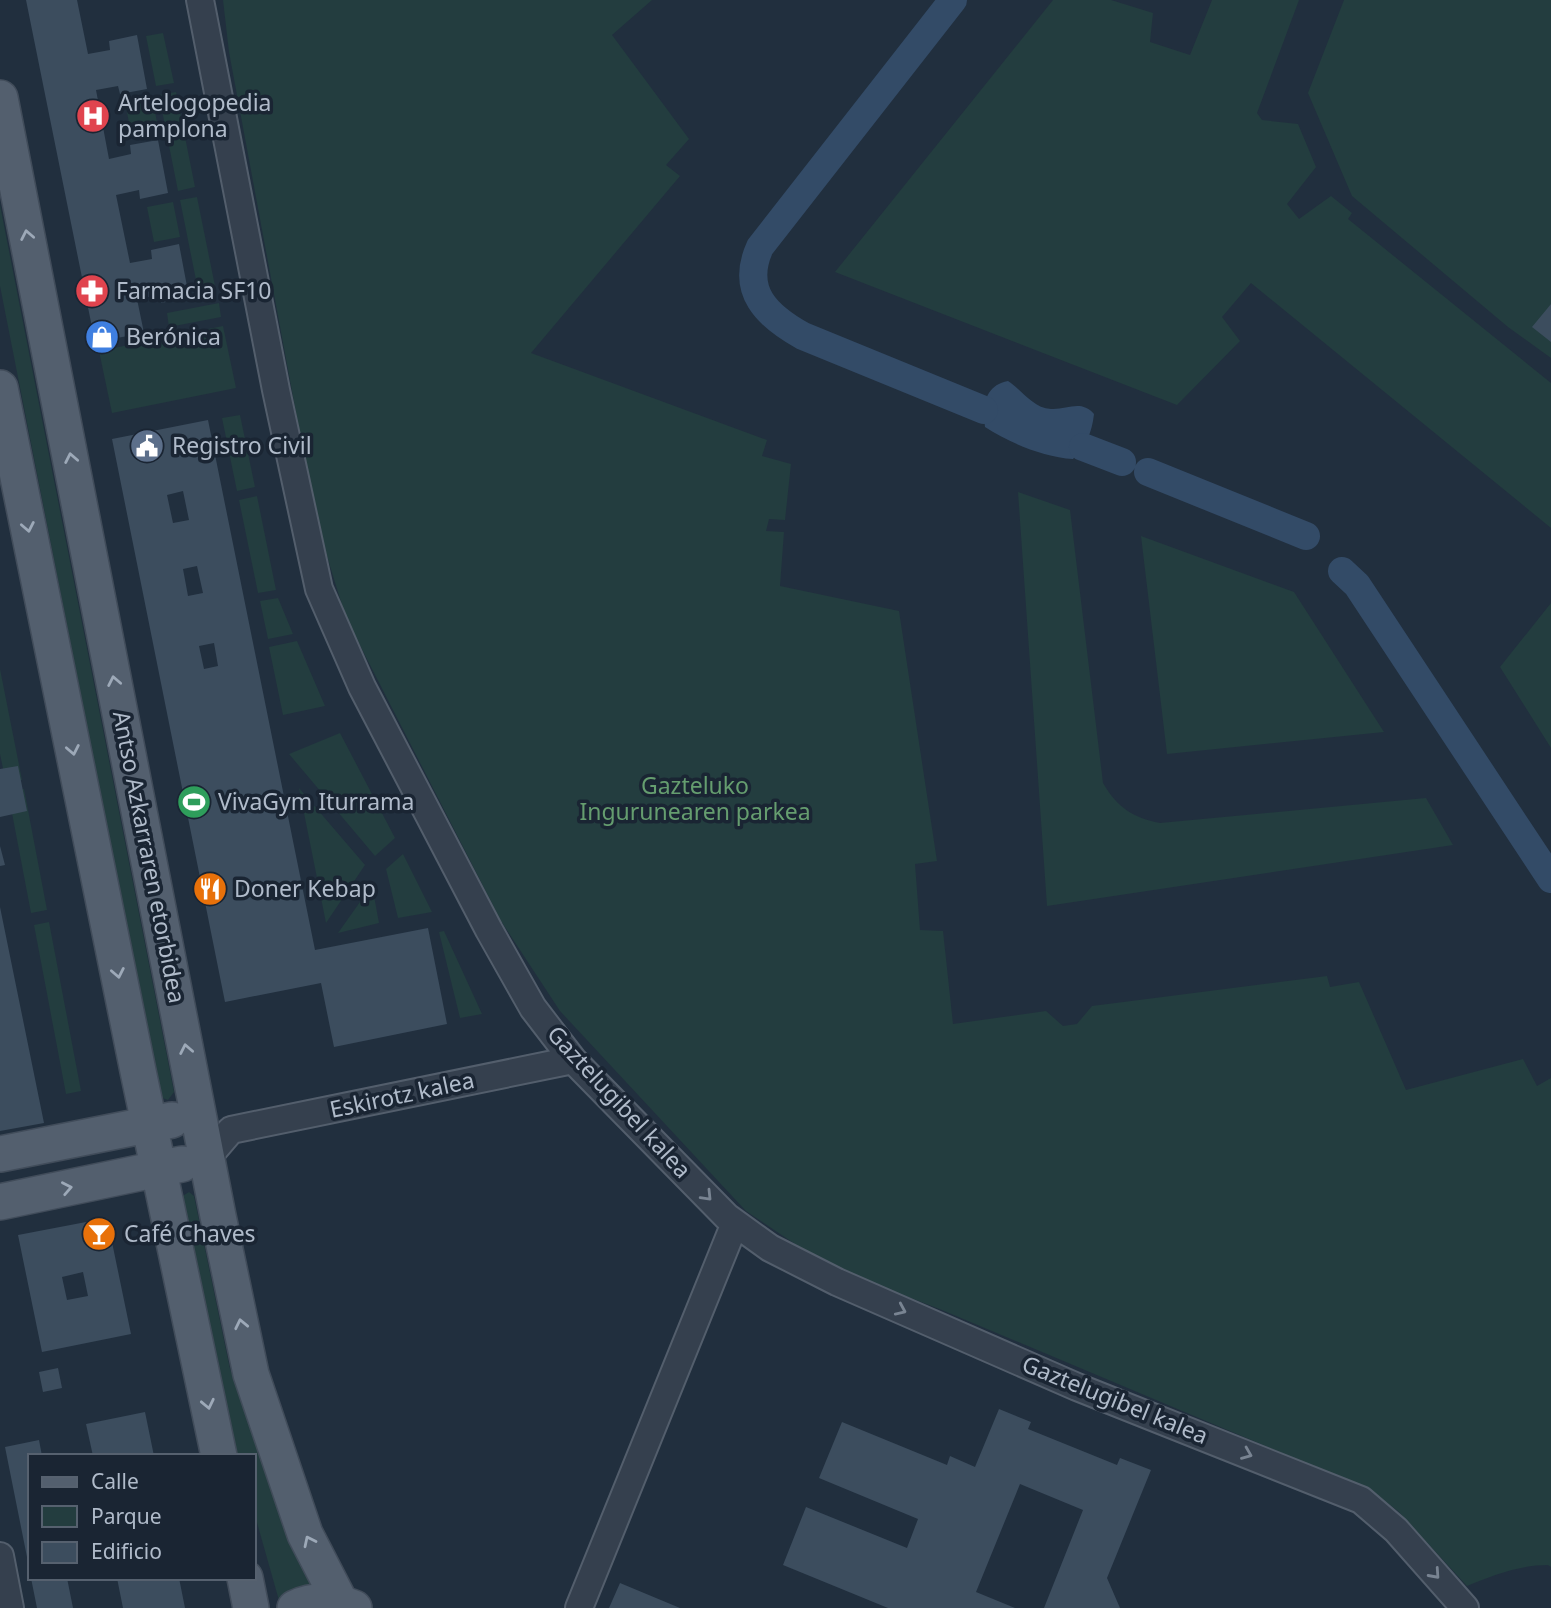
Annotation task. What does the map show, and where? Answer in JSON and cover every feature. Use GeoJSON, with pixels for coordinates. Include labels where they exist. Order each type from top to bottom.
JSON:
{"type":"FeatureCollection","features":[{"type":"Feature","properties":{"kind":"main road","name":"Antso Azkarraren etorbidea"},"geometry":{"type":"LineString","coordinates":[[0,98],[251,1374],[305,1534],[347,1605]]}},
{"type":"Feature","properties":{"kind":"main road"},"geometry":{"type":"LineString","coordinates":[[0,388],[219,1454]]}},
{"type":"Feature","properties":{"kind":"main road"},"geometry":{"type":"LineString","coordinates":[[0,1154],[200,1116]]}},
{"type":"Feature","properties":{"kind":"main road"},"geometry":{"type":"LineString","coordinates":[[0,1202],[207,1158]]}},
{"type":"Feature","properties":{"kind":"main road"},"geometry":{"type":"LineString","coordinates":[[245,1580],[251,1608]]}},
{"type":"Feature","properties":{"kind":"main road"},"geometry":{"type":"LineString","coordinates":[[295,1608],[313,1602],[347,1605]]}},
{"type":"Feature","properties":{"kind":"street","name":"Gaztelugibel kalea"},"geometry":{"type":"LineString","coordinates":[[200,0],[276,390],[319,589],[362,687],[489,930],[533,1008],[573,1060],[727,1217],[770,1248],[849,1287],[1077,1387],[1362,1500],[1396,1530],[1465,1608]]}},
{"type":"Feature","properties":{"kind":"street","name":"Gaztelugibel kalea"},"geometry":{"type":"LineString","coordinates":[[214,0],[214,67]]}},
{"type":"Feature","properties":{"kind":"street","name":"Eskirotz kalea"},"geometry":{"type":"LineString","coordinates":[[231,1130],[573,1060]]}},
{"type":"Feature","properties":{"kind":"street"},"geometry":{"type":"LineString","coordinates":[[200,1116],[231,1130],[207,1158]]}},
{"type":"Feature","properties":{"kind":"street"},"geometry":{"type":"LineString","coordinates":[[579,1608],[735,1223]]}},
{"type":"Feature","properties":{"kind":"street"},"geometry":{"type":"LineString","coordinates":[[0,1556],[10,1608]]}},
{"type":"Feature","properties":{"kind":"green space","name":"Gazteluko Ingurunearen parkea"},"geometry":{"type":"Polygon","coordinates":[[[223,0],[652,0],[612,35],[689,139],[666,165],[680,176],[531,353],[767,440],[762,456],[791,464],[785,520],[769,519],[766,531],[784,532],[780,586],[899,611],[937,861],[915,864],[920,930],[943,931],[953,1024],[1046,1011],[1063,1026],[1077,1024],[1092,1006],[1327,976],[1330,987],[1359,982],[1406,1090],[1523,1059],[1537,1086],[1551,1078],[1551,1567],[1538,1565],[1517,1569],[1467,1586],[1398,1511],[1370,1490],[942,1310],[861,1279],[801,1248],[746,1211],[560,1011],[501,921],[346,618],[326,553],[300,434],[229,52],[223,0]]]}},
{"type":"Feature","properties":{"kind":"green space"},"geometry":{"type":"Polygon","coordinates":[[[1053,0],[1111,0],[1153,13],[1150,42],[1190,55],[1212,0],[1299,0],[1257,113],[1262,120],[1298,124],[1316,167],[1287,204],[1299,219],[1331,196],[1352,213],[1348,219],[1551,383],[1551,528],[1251,283],[1222,317],[1240,341],[1177,405],[835,272],[1053,0]]]}},
{"type":"Feature","properties":{"kind":"green space"},"geometry":{"type":"Polygon","coordinates":[[[1344,0],[1551,0],[1551,358],[1508,327],[1352,196],[1308,93],[1344,0]]]}},
{"type":"Feature","properties":{"kind":"green space"},"geometry":{"type":"Polygon","coordinates":[[[163,33],[174,83],[156,86],[146,36],[163,33]]]}},
{"type":"Feature","properties":{"kind":"green space"},"geometry":{"type":"Polygon","coordinates":[[[176,92],[195,187],[178,191],[159,95],[176,92]]]}},
{"type":"Feature","properties":{"kind":"green space"},"geometry":{"type":"Polygon","coordinates":[[[152,97],[159,132],[132,138],[125,102],[152,97]]]}},
{"type":"Feature","properties":{"kind":"green space"},"geometry":{"type":"Polygon","coordinates":[[[197,197],[216,291],[199,295],[180,200],[197,197]]]}},
{"type":"Feature","properties":{"kind":"green space"},"geometry":{"type":"Polygon","coordinates":[[[173,202],[180,237],[154,242],[147,207],[173,202]]]}},
{"type":"Feature","properties":{"kind":"green space"},"geometry":{"type":"Polygon","coordinates":[[[0,205],[174,1092],[168,1100],[160,1097],[0,286],[0,205]]]}},
{"type":"Feature","properties":{"kind":"green space"},"geometry":{"type":"Polygon","coordinates":[[[219,303],[221,317],[169,327],[167,313],[219,303]]]}},
{"type":"Feature","properties":{"kind":"green space"},"geometry":{"type":"Polygon","coordinates":[[[223,326],[236,388],[112,413],[99,351],[223,326]]]}},
{"type":"Feature","properties":{"kind":"green space"},"geometry":{"type":"Polygon","coordinates":[[[240,415],[255,487],[237,491],[222,418],[240,415]]]}},
{"type":"Feature","properties":{"kind":"green space"},"geometry":{"type":"Polygon","coordinates":[[[1018,492],[1070,510],[1103,783],[1120,805],[1142,818],[1160,823],[1426,798],[1453,845],[1047,906],[1018,492]]]}},
{"type":"Feature","properties":{"kind":"green space"},"geometry":{"type":"Polygon","coordinates":[[[257,496],[276,590],[258,593],[239,500],[257,496]]]}},
{"type":"Feature","properties":{"kind":"green space"},"geometry":{"type":"Polygon","coordinates":[[[1141,536],[1294,592],[1384,732],[1167,754],[1141,536]]]}},
{"type":"Feature","properties":{"kind":"green space"},"geometry":{"type":"Polygon","coordinates":[[[278,598],[293,634],[268,639],[260,601],[278,598]]]}},
{"type":"Feature","properties":{"kind":"green space"},"geometry":{"type":"Polygon","coordinates":[[[1551,603],[1551,748],[1500,667],[1551,603]]]}},
{"type":"Feature","properties":{"kind":"green space"},"geometry":{"type":"Polygon","coordinates":[[[297,641],[325,706],[283,715],[269,647],[297,641]]]}},
{"type":"Feature","properties":{"kind":"green space"},"geometry":{"type":"Polygon","coordinates":[[[0,669],[22,780],[6,783],[0,754],[0,669]]]}},
{"type":"Feature","properties":{"kind":"green space"},"geometry":{"type":"Polygon","coordinates":[[[340,733],[395,838],[375,856],[289,754],[340,733]]]}},
{"type":"Feature","properties":{"kind":"green space"},"geometry":{"type":"Polygon","coordinates":[[[299,788],[365,865],[326,923],[299,788]]]}},
{"type":"Feature","properties":{"kind":"green space"},"geometry":{"type":"Polygon","coordinates":[[[24,789],[47,910],[31,913],[8,792],[24,789]]]}},
{"type":"Feature","properties":{"kind":"green space"},"geometry":{"type":"Polygon","coordinates":[[[403,854],[432,912],[398,918],[386,869],[403,854]]]}},
{"type":"Feature","properties":{"kind":"green space"},"geometry":{"type":"Polygon","coordinates":[[[372,885],[379,923],[338,933],[372,885]]]}},
{"type":"Feature","properties":{"kind":"green space"},"geometry":{"type":"Polygon","coordinates":[[[49,922],[81,1091],[66,1094],[34,925],[49,922]]]}},
{"type":"Feature","properties":{"kind":"green space"},"geometry":{"type":"Polygon","coordinates":[[[444,931],[482,1014],[460,1018],[439,932],[444,931]]]}},
{"type":"Feature","properties":{"kind":"green space"},"geometry":{"type":"Polygon","coordinates":[[[189,1192],[194,1196],[230,1369],[294,1539],[319,1589],[280,1604],[256,1519],[256,1454],[237,1454],[215,1377],[181,1197],[189,1192]]]}},
{"type":"Feature","properties":{"kind":"water"},"geometry":{"type":"Polygon","coordinates":[[[1008,381],[1033,402],[1045,408],[1079,406],[1094,414],[1088,438],[1073,459],[1027,448],[985,427],[985,404],[990,392],[1000,383],[1008,381]]]}},
{"type":"Feature","properties":{"kind":"building"},"geometry":{"type":"Polygon","coordinates":[[[26,0],[77,0],[88,54],[110,50],[109,41],[137,35],[147,89],[120,94],[118,86],[96,90],[109,159],[131,154],[130,145],[158,140],[168,193],[140,199],[139,190],[116,195],[130,263],[152,259],[151,250],[179,244],[189,297],[161,303],[160,295],[137,299],[144,333],[95,342],[26,0]]]}},
{"type":"Feature","properties":{"kind":"building"},"geometry":{"type":"Polygon","coordinates":[[[1551,304],[1551,342],[1532,327],[1551,304]]]}},
{"type":"Feature","properties":{"kind":"building"},"geometry":{"type":"Polygon","coordinates":[[[208,420],[315,950],[428,928],[447,1024],[334,1047],[321,983],[225,1002],[112,439],[208,420]],[[183,491],[167,495],[173,523],[189,520],[183,491]],[[197,566],[183,569],[188,596],[203,593],[197,566]],[[214,643],[199,646],[204,669],[218,666],[214,643]]]}},
{"type":"Feature","properties":{"kind":"building"},"geometry":{"type":"Polygon","coordinates":[[[18,766],[27,811],[0,817],[0,769],[18,766]]]}},
{"type":"Feature","properties":{"kind":"building"},"geometry":{"type":"Polygon","coordinates":[[[0,846],[5,865],[0,866],[0,846]]]}},
{"type":"Feature","properties":{"kind":"building"},"geometry":{"type":"Polygon","coordinates":[[[0,907],[44,1123],[0,1131],[0,907]]]}},
{"type":"Feature","properties":{"kind":"building"},"geometry":{"type":"Polygon","coordinates":[[[107,1218],[131,1334],[42,1352],[18,1235],[107,1218]],[[83,1272],[62,1277],[67,1300],[88,1296],[83,1272]]]}},
{"type":"Feature","properties":{"kind":"building"},"geometry":{"type":"Polygon","coordinates":[[[58,1368],[62,1388],[43,1392],[39,1372],[58,1368]]]}},
{"type":"Feature","properties":{"kind":"building"},"geometry":{"type":"Polygon","coordinates":[[[999,1409],[1031,1422],[1028,1429],[1117,1465],[1120,1458],[1151,1470],[1107,1578],[1120,1608],[1044,1608],[1083,1510],[1020,1484],[976,1592],[1015,1608],[888,1608],[783,1565],[806,1507],[907,1548],[918,1519],[819,1478],[842,1422],[947,1465],[950,1456],[975,1467],[999,1409]]]}},
{"type":"Feature","properties":{"kind":"building"},"geometry":{"type":"Polygon","coordinates":[[[145,1412],[154,1454],[93,1454],[86,1424],[145,1412]]]}},
{"type":"Feature","properties":{"kind":"building"},"geometry":{"type":"Polygon","coordinates":[[[39,1440],[42,1454],[28,1454],[28,1562],[5,1447],[39,1440]]]}},
{"type":"Feature","properties":{"kind":"building"},"geometry":{"type":"Polygon","coordinates":[[[31,1580],[67,1580],[73,1608],[37,1608],[31,1580]]]}},
{"type":"Feature","properties":{"kind":"building"},"geometry":{"type":"Polygon","coordinates":[[[117,1580],[179,1580],[185,1608],[123,1608],[117,1580]]]}},
{"type":"Feature","properties":{"kind":"building"},"geometry":{"type":"Polygon","coordinates":[[[620,1583],[680,1608],[609,1608],[620,1583]]]}},
{"type":"Feature","properties":{"kind":"waterway"},"geometry":{"type":"LineString","coordinates":[[953,0],[760,247],[753,277],[755,289],[768,311],[803,336],[984,410]]}},
{"type":"Feature","properties":{"kind":"waterway"},"geometry":{"type":"LineString","coordinates":[[1083,447],[1122,462]]}},
{"type":"Feature","properties":{"kind":"waterway"},"geometry":{"type":"LineString","coordinates":[[1148,472],[1306,536]]}},
{"type":"Feature","properties":{"kind":"waterway"},"geometry":{"type":"LineString","coordinates":[[1342,571],[1357,585],[1551,879]]}},
{"type":"Feature","properties":{"kind":"place","name":"Artelogopedia pamplona"},"geometry":{"type":"Point","coordinates":[93,116]}},
{"type":"Feature","properties":{"kind":"place","name":"Farmacia SF10"},"geometry":{"type":"Point","coordinates":[92,291]}},
{"type":"Feature","properties":{"kind":"place","name":"Berónica"},"geometry":{"type":"Point","coordinates":[102,337]}},
{"type":"Feature","properties":{"kind":"place","name":"Registro Civil"},"geometry":{"type":"Point","coordinates":[147,446]}},
{"type":"Feature","properties":{"kind":"place","name":"VivaGym Iturrama"},"geometry":{"type":"Point","coordinates":[194,802]}},
{"type":"Feature","properties":{"kind":"place","name":"Doner Kebap"},"geometry":{"type":"Point","coordinates":[210,889]}},
{"type":"Feature","properties":{"kind":"place","name":"Café Chaves"},"geometry":{"type":"Point","coordinates":[99,1234]}}]}
